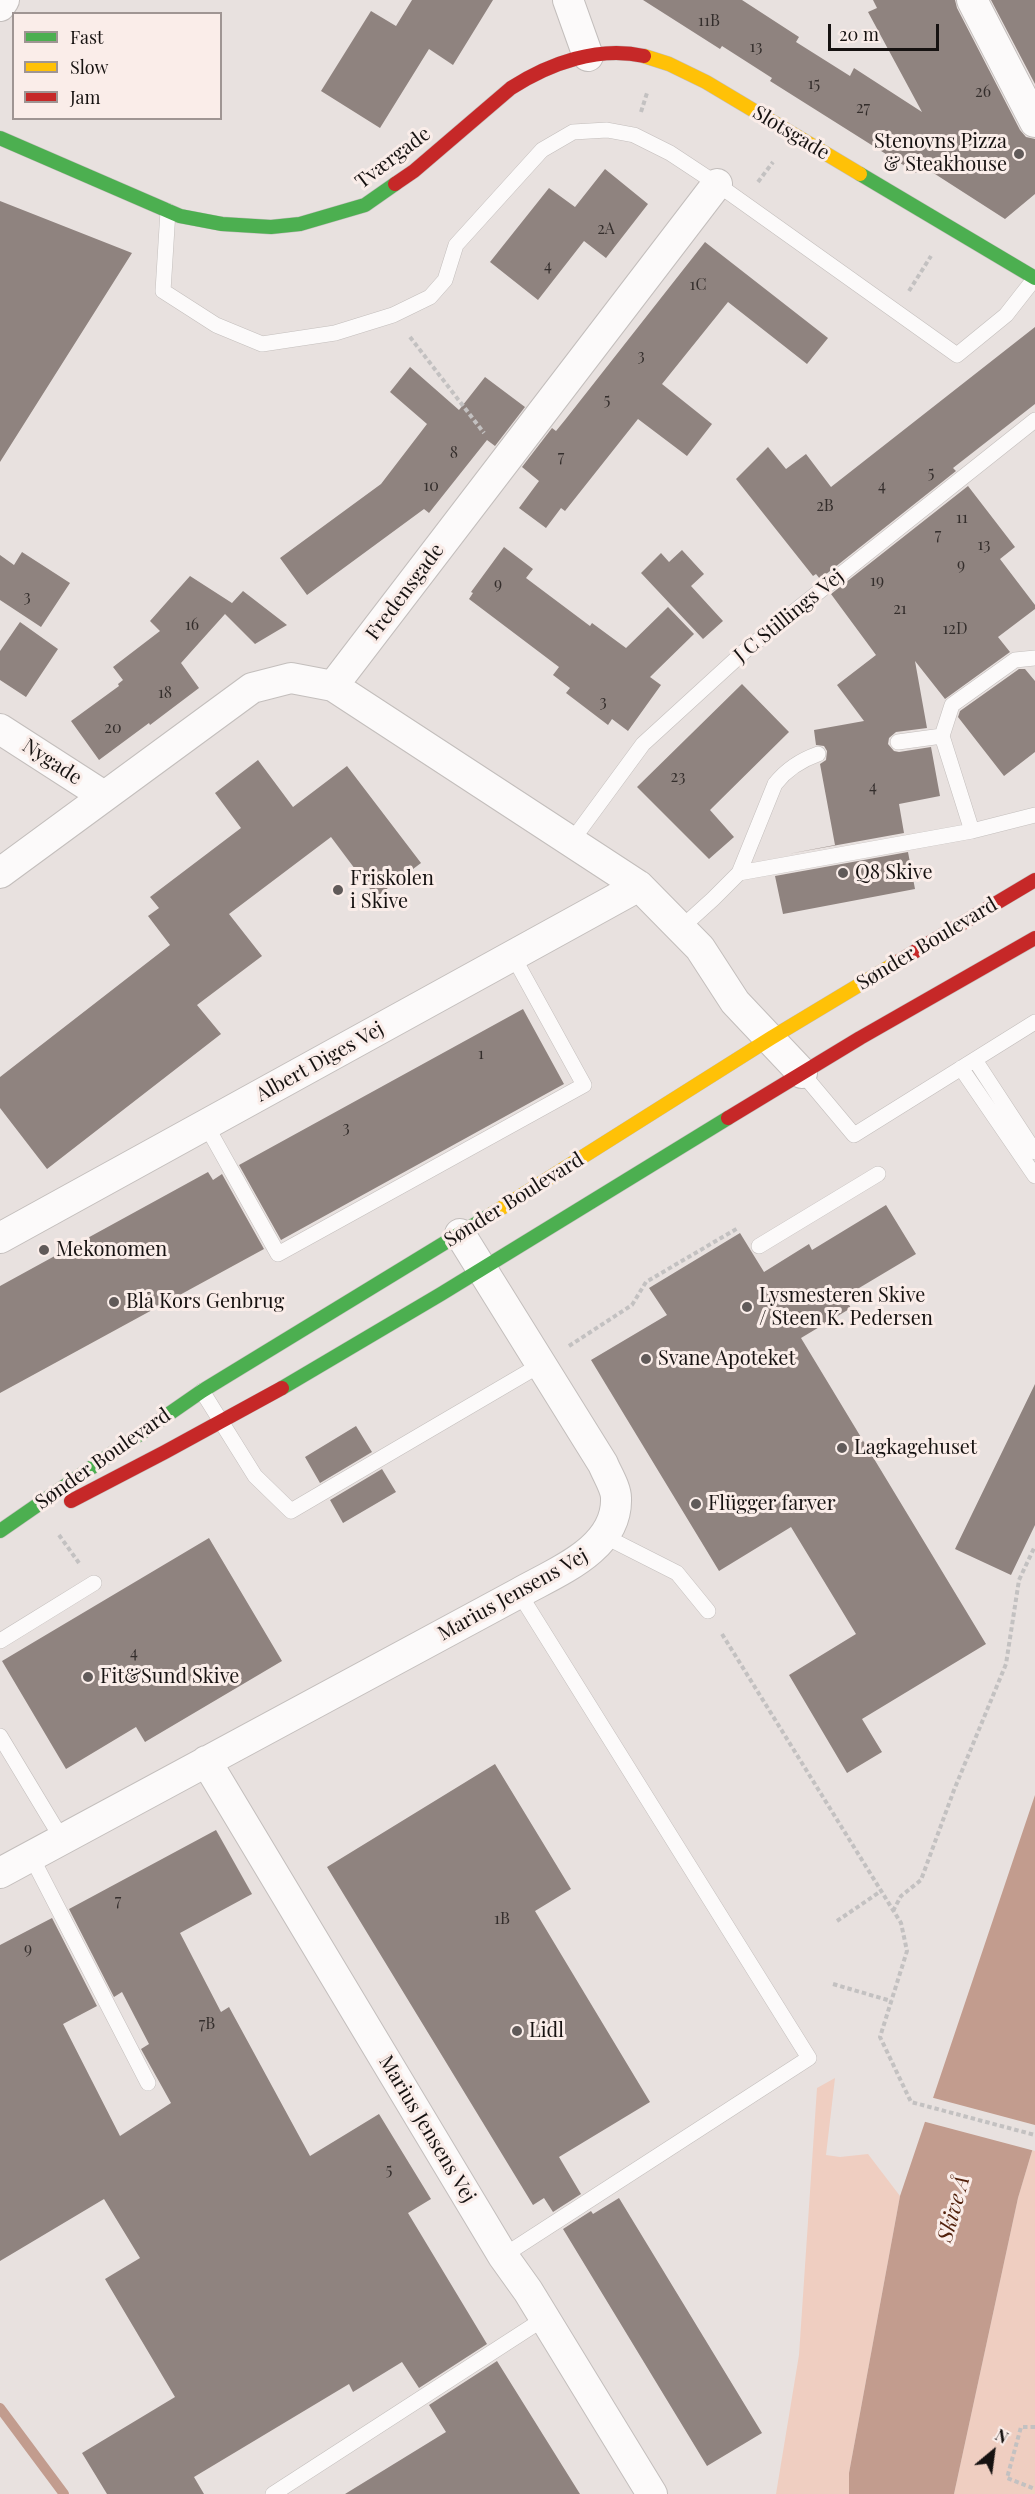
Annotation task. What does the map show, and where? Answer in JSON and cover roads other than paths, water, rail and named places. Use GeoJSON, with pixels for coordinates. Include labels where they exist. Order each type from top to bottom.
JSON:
{"type":"FeatureCollection","features":[{"type":"Feature","properties":{"kind":"street"},"geometry":{"type":"LineString","coordinates":[[0,6],[3,0]]}},
{"type":"Feature","properties":{"kind":"street"},"geometry":{"type":"LineString","coordinates":[[568,0],[588,56]]}},
{"type":"Feature","properties":{"kind":"street"},"geometry":{"type":"LineString","coordinates":[[972,0],[1035,122]]}},
{"type":"Feature","properties":{"kind":"street","name":"Slotsgade"},"geometry":{"type":"LineString","coordinates":[[588,56],[623,54],[658,59],[706,82],[1035,278]]}},
{"type":"Feature","properties":{"kind":"street","name":"Tværgade"},"geometry":{"type":"LineString","coordinates":[[0,138],[168,212],[222,224],[271,227],[300,224],[365,205],[392,188],[511,87],[526,77],[588,56]]}},
{"type":"Feature","properties":{"kind":"street","name":"Fredensgade"},"geometry":{"type":"LineString","coordinates":[[333,686],[717,184]]}},
{"type":"Feature","properties":{"kind":"street"},"geometry":{"type":"LineString","coordinates":[[0,873],[252,688],[291,678],[333,686],[639,886],[700,948],[735,1002],[802,1072]]}},
{"type":"Feature","properties":{"kind":"street","name":"Nygade"},"geometry":{"type":"LineString","coordinates":[[0,729],[104,796]]}},
{"type":"Feature","properties":{"kind":"street","name":"Sønder Boulevard"},"geometry":{"type":"LineString","coordinates":[[0,1531],[202,1391],[460,1234],[771,1038],[1035,880]]}},
{"type":"Feature","properties":{"kind":"street","name":"Albert Diges Vej"},"geometry":{"type":"LineString","coordinates":[[0,1238],[639,886]]}},
{"type":"Feature","properties":{"kind":"street","name":"Sønder Boulevard"},"geometry":{"type":"LineString","coordinates":[[0,1536],[168,1452],[221,1422],[482,1270],[802,1072],[1035,938]]}},
{"type":"Feature","properties":{"kind":"street","name":"Marius Jensens Vej"},"geometry":{"type":"LineString","coordinates":[[0,1873],[519,1593],[595,1549],[612,1526],[616,1497],[603,1464],[460,1234]]}},
{"type":"Feature","properties":{"kind":"street","name":"Marius Jensens Vej"},"geometry":{"type":"LineString","coordinates":[[206,1761],[503,2256],[545,2318],[652,2494]]}},
{"type":"Feature","properties":{"kind":"lane"},"geometry":{"type":"LineString","coordinates":[[168,212],[163,291],[216,325],[262,344],[335,333],[393,315],[430,297],[445,280],[456,245],[542,150],[573,132],[607,130],[634,135],[670,153],[743,202],[957,355],[1006,315],[1035,278]]}},
{"type":"Feature","properties":{"kind":"lane","name":"J C Stillings Vej"},"geometry":{"type":"LineString","coordinates":[[571,842],[643,744],[747,649],[1035,420]]}},
{"type":"Feature","properties":{"kind":"lane"},"geometry":{"type":"LineString","coordinates":[[972,831],[942,736],[952,705],[1015,660],[1035,658]]}},
{"type":"Feature","properties":{"kind":"lane"},"geometry":{"type":"LineString","coordinates":[[898,742],[942,736]]}},
{"type":"Feature","properties":{"kind":"lane"},"geometry":{"type":"LineString","coordinates":[[681,928],[739,873],[775,784],[783,774],[806,758],[818,754]]}},
{"type":"Feature","properties":{"kind":"lane"},"geometry":{"type":"LineString","coordinates":[[739,873],[972,831],[1035,815]]}},
{"type":"Feature","properties":{"kind":"lane"},"geometry":{"type":"LineString","coordinates":[[206,1125],[278,1254],[584,1085],[513,956]]}},
{"type":"Feature","properties":{"kind":"lane"},"geometry":{"type":"LineString","coordinates":[[802,1072],[854,1135],[1035,1022]]}},
{"type":"Feature","properties":{"kind":"lane"},"geometry":{"type":"LineString","coordinates":[[968,1064],[1035,1152]]}},
{"type":"Feature","properties":{"kind":"lane"},"geometry":{"type":"LineString","coordinates":[[968,1064],[1035,1176]]}},
{"type":"Feature","properties":{"kind":"lane"},"geometry":{"type":"LineString","coordinates":[[759,1246],[878,1174]]}},
{"type":"Feature","properties":{"kind":"lane"},"geometry":{"type":"LineString","coordinates":[[202,1391],[255,1476],[291,1511],[540,1365]]}},
{"type":"Feature","properties":{"kind":"lane"},"geometry":{"type":"LineString","coordinates":[[604,1536],[678,1573],[708,1611]]}},
{"type":"Feature","properties":{"kind":"lane"},"geometry":{"type":"LineString","coordinates":[[0,1641],[94,1583]]}},
{"type":"Feature","properties":{"kind":"lane"},"geometry":{"type":"LineString","coordinates":[[503,2256],[809,2058],[519,1593]]}},
{"type":"Feature","properties":{"kind":"lane"},"geometry":{"type":"LineString","coordinates":[[0,1736],[62,1839]]}},
{"type":"Feature","properties":{"kind":"lane"},"geometry":{"type":"LineString","coordinates":[[31,1856],[148,2083]]}},
{"type":"Feature","properties":{"kind":"lane"},"geometry":{"type":"LineString","coordinates":[[273,2494],[545,2318]]}},
{"type":"Feature","properties":{"kind":"water","name":"Skive Å"},"geometry":{"type":"Polygon","coordinates":[[[1035,1795],[1035,2141],[1018,2198],[954,2494],[849,2494],[849,2473],[900,2196],[1035,1795]]]}},
{"type":"Feature","properties":{"kind":"waterway"},"geometry":{"type":"LineString","coordinates":[[0,2408],[64,2494]]}},
{"type":"Feature","properties":{"kind":"place","name":"Stenovns Pizza & Steakhouse"},"geometry":{"type":"Point","coordinates":[1019,154]}},
{"type":"Feature","properties":{"kind":"place","name":"Q8 Skive"},"geometry":{"type":"Point","coordinates":[843,873]}},
{"type":"Feature","properties":{"kind":"place","name":"Friskolen i Skive"},"geometry":{"type":"Point","coordinates":[338,890]}},
{"type":"Feature","properties":{"kind":"place","name":"Mekonomen"},"geometry":{"type":"Point","coordinates":[44,1250]}},
{"type":"Feature","properties":{"kind":"place","name":"Blå Kors Genbrug"},"geometry":{"type":"Point","coordinates":[114,1302]}},
{"type":"Feature","properties":{"kind":"place","name":"Lysmesteren Skive / Steen K. Pedersen"},"geometry":{"type":"Point","coordinates":[747,1307]}},
{"type":"Feature","properties":{"kind":"place","name":"Svane Apoteket"},"geometry":{"type":"Point","coordinates":[646,1359]}},
{"type":"Feature","properties":{"kind":"place","name":"Lagkagehuset"},"geometry":{"type":"Point","coordinates":[842,1448]}},
{"type":"Feature","properties":{"kind":"place","name":"Flügger farver"},"geometry":{"type":"Point","coordinates":[696,1504]}},
{"type":"Feature","properties":{"kind":"place","name":"Fit&Sund Skive"},"geometry":{"type":"Point","coordinates":[88,1677]}},
{"type":"Feature","properties":{"kind":"place","name":"Lidl"},"geometry":{"type":"Point","coordinates":[517,2031]}}]}
